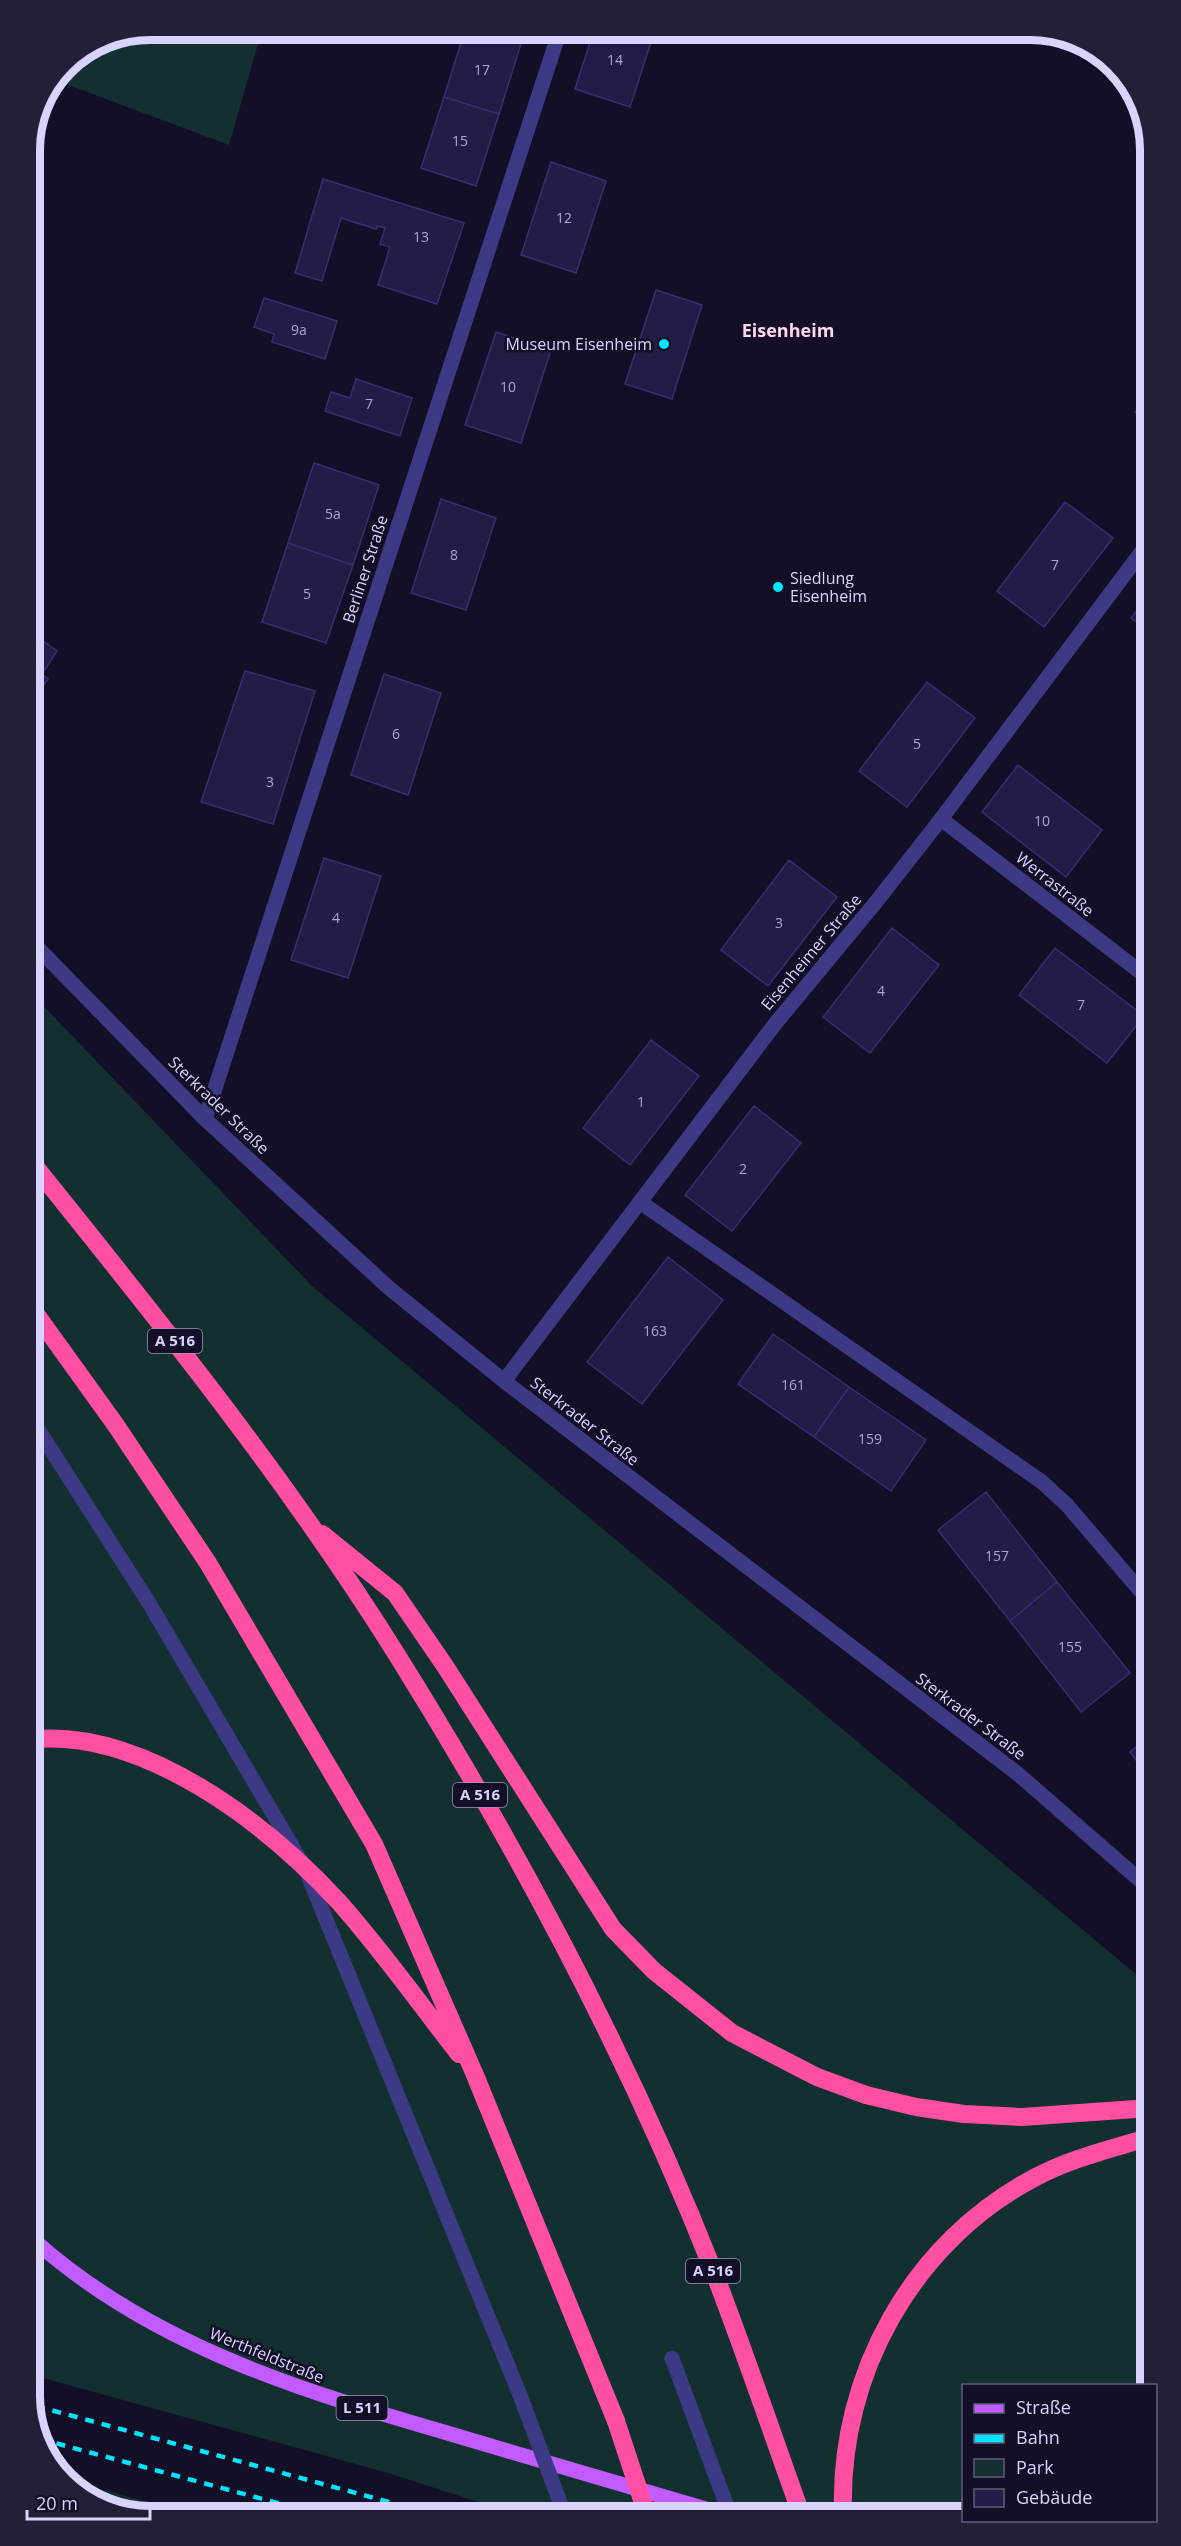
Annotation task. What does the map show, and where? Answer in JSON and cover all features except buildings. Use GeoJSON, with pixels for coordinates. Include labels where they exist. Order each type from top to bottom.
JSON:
{"type":"FeatureCollection","features":[{"type":"Feature","properties":{"kind":"highway","name":"A 516"},"geometry":{"type":"LineString","coordinates":[[41,1174],[231,1414],[396,1653],[475,1785],[541,1903],[625,2069],[715,2276],[798,2506]]}},
{"type":"Feature","properties":{"kind":"highway"},"geometry":{"type":"LineString","coordinates":[[40,1320],[115,1424],[208,1563],[374,1844],[475,2075],[616,2421],[644,2506]]}},
{"type":"Feature","properties":{"kind":"highway"},"geometry":{"type":"LineString","coordinates":[[309,1524],[395,1593],[445,1666],[613,1929],[654,1971],[732,2033],[817,2077],[866,2095],[916,2107],[964,2114],[1022,2117],[1140,2109]]}},
{"type":"Feature","properties":{"kind":"highway"},"geometry":{"type":"LineString","coordinates":[[40,1739],[73,1738],[110,1745],[165,1767],[265,1833],[338,1901],[475,2075]]}},
{"type":"Feature","properties":{"kind":"highway"},"geometry":{"type":"LineString","coordinates":[[843,2506],[843,2485],[854,2415],[865,2370],[899,2303],[943,2245],[967,2223],[1035,2177],[1080,2158],[1140,2140]]}},
{"type":"Feature","properties":{"kind":"main road","name":"Werthfeldstraße"},"geometry":{"type":"LineString","coordinates":[[40,2245],[113,2300],[173,2336],[253,2371],[374,2412],[694,2506]]}},
{"type":"Feature","properties":{"kind":"street","name":"Berliner Straße"},"geometry":{"type":"LineString","coordinates":[[205,1119],[556,41]]}},
{"type":"Feature","properties":{"kind":"street","name":"Eisenheimer Straße"},"geometry":{"type":"LineString","coordinates":[[504,1381],[775,1024],[876,902],[940,819],[1140,554]]}},
{"type":"Feature","properties":{"kind":"street","name":"Werrastraße"},"geometry":{"type":"LineString","coordinates":[[940,819],[1140,973]]}},
{"type":"Feature","properties":{"kind":"street","name":"Sterkrader Straße"},"geometry":{"type":"LineString","coordinates":[[41,951],[205,1119],[389,1288],[504,1381],[1018,1774],[1140,1880]]}},
{"type":"Feature","properties":{"kind":"street"},"geometry":{"type":"LineString","coordinates":[[639,1202],[1042,1482],[1075,1514],[1140,1590]]}},
{"type":"Feature","properties":{"kind":"street"},"geometry":{"type":"LineString","coordinates":[[40,1434],[148,1603],[305,1868],[520,2395],[561,2505]]}},
{"type":"Feature","properties":{"kind":"street"},"geometry":{"type":"LineString","coordinates":[[672,2358],[727,2506]]}},
{"type":"Feature","properties":{"kind":"green space"},"geometry":{"type":"Polygon","coordinates":[[[143,41],[259,41],[229,145],[64,83],[89,59],[122,44],[143,41]]]}},
{"type":"Feature","properties":{"kind":"green space"},"geometry":{"type":"Polygon","coordinates":[[[41,1003],[312,1286],[1140,1978],[1140,2384],[962,2384],[962,2506],[488,2505],[388,2473],[40,2377],[41,1003]]]}},
{"type":"Feature","properties":{"kind":"green space"},"geometry":{"type":"Polygon","coordinates":[[[87,2485],[158,2505],[115,2500],[87,2485]]]}},
{"type":"Feature","properties":{"kind":"railway"},"geometry":{"type":"LineString","coordinates":[[42,2408],[401,2505]]}},
{"type":"Feature","properties":{"kind":"railway"},"geometry":{"type":"LineString","coordinates":[[51,2442],[285,2505]]}},
{"type":"Feature","properties":{"kind":"place","name":"Museum Eisenheim"},"geometry":{"type":"Point","coordinates":[664,344]}},
{"type":"Feature","properties":{"kind":"place","name":"Siedlung Eisenheim"},"geometry":{"type":"Point","coordinates":[778,587]}},
{"type":"Feature","properties":{"kind":"district","name":"Eisenheim"},"geometry":{"type":"Point","coordinates":[788,331]}}]}
